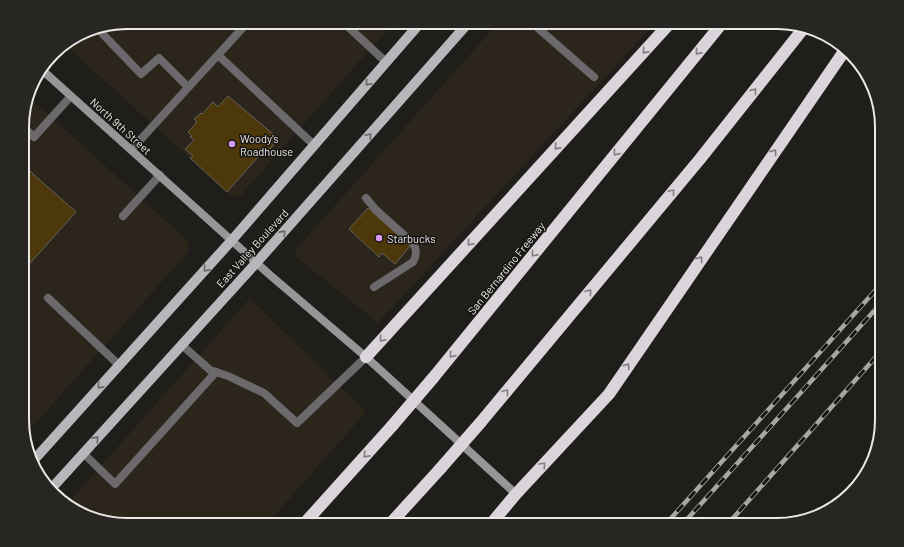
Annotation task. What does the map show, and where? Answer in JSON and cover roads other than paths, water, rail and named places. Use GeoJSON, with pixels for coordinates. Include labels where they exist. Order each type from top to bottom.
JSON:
{"type":"FeatureCollection","features":[{"type":"Feature","properties":{"kind":"highway"},"geometry":{"type":"LineString","coordinates":[[366,358],[665,29]]}},
{"type":"Feature","properties":{"kind":"highway","name":"San Bernardino Freeway"},"geometry":{"type":"LineString","coordinates":[[309,518],[433,378],[717,29]]}},
{"type":"Feature","properties":{"kind":"highway"},"geometry":{"type":"LineString","coordinates":[[395,518],[481,422],[700,159],[801,32]]}},
{"type":"Feature","properties":{"kind":"highway"},"geometry":{"type":"LineString","coordinates":[[496,518],[608,394],[843,54]]}},
{"type":"Feature","properties":{"kind":"main road","name":"East Valley Boulevard"},"geometry":{"type":"LineString","coordinates":[[36,458],[232,240],[416,29]]}},
{"type":"Feature","properties":{"kind":"main road","name":"East Valley Boulevard"},"geometry":{"type":"LineString","coordinates":[[54,485],[257,262],[463,29]]}},
{"type":"Feature","properties":{"kind":"main road","name":"North 9th Street"},"geometry":{"type":"LineString","coordinates":[[45,72],[282,285],[366,358],[516,494]]}},
{"type":"Feature","properties":{"kind":"lane"},"geometry":{"type":"LineString","coordinates":[[131,150],[242,29]]}},
{"type":"Feature","properties":{"kind":"lane"},"geometry":{"type":"LineString","coordinates":[[351,29],[386,62]]}},
{"type":"Feature","properties":{"kind":"lane"},"geometry":{"type":"LineString","coordinates":[[539,29],[594,77]]}},
{"type":"Feature","properties":{"kind":"lane"},"geometry":{"type":"LineString","coordinates":[[101,32],[141,74],[159,58],[188,87]]}},
{"type":"Feature","properties":{"kind":"lane"},"geometry":{"type":"LineString","coordinates":[[218,55],[314,145]]}},
{"type":"Feature","properties":{"kind":"lane"},"geometry":{"type":"LineString","coordinates":[[29,132],[34,137],[71,96]]}},
{"type":"Feature","properties":{"kind":"lane"},"geometry":{"type":"LineString","coordinates":[[123,216],[160,176]]}},
{"type":"Feature","properties":{"kind":"lane"},"geometry":{"type":"LineString","coordinates":[[366,198],[376,210],[413,243],[417,250],[413,262],[374,286]]}},
{"type":"Feature","properties":{"kind":"lane"},"geometry":{"type":"LineString","coordinates":[[48,298],[119,365]]}},
{"type":"Feature","properties":{"kind":"lane"},"geometry":{"type":"LineString","coordinates":[[182,344],[210,370],[228,376],[264,393],[297,423],[366,358]]}},
{"type":"Feature","properties":{"kind":"lane"},"geometry":{"type":"LineString","coordinates":[[83,453],[115,484],[216,372]]}},
{"type":"Feature","properties":{"kind":"railway"},"geometry":{"type":"LineString","coordinates":[[671,518],[875,291]]}},
{"type":"Feature","properties":{"kind":"railway"},"geometry":{"type":"LineString","coordinates":[[688,518],[875,310]]}},
{"type":"Feature","properties":{"kind":"railway"},"geometry":{"type":"LineString","coordinates":[[733,518],[875,358]]}},
{"type":"Feature","properties":{"kind":"place","name":"Woody's Roadhouse"},"geometry":{"type":"Point","coordinates":[232,144]}},
{"type":"Feature","properties":{"kind":"place","name":"Starbucks"},"geometry":{"type":"Point","coordinates":[379,238]}}]}
